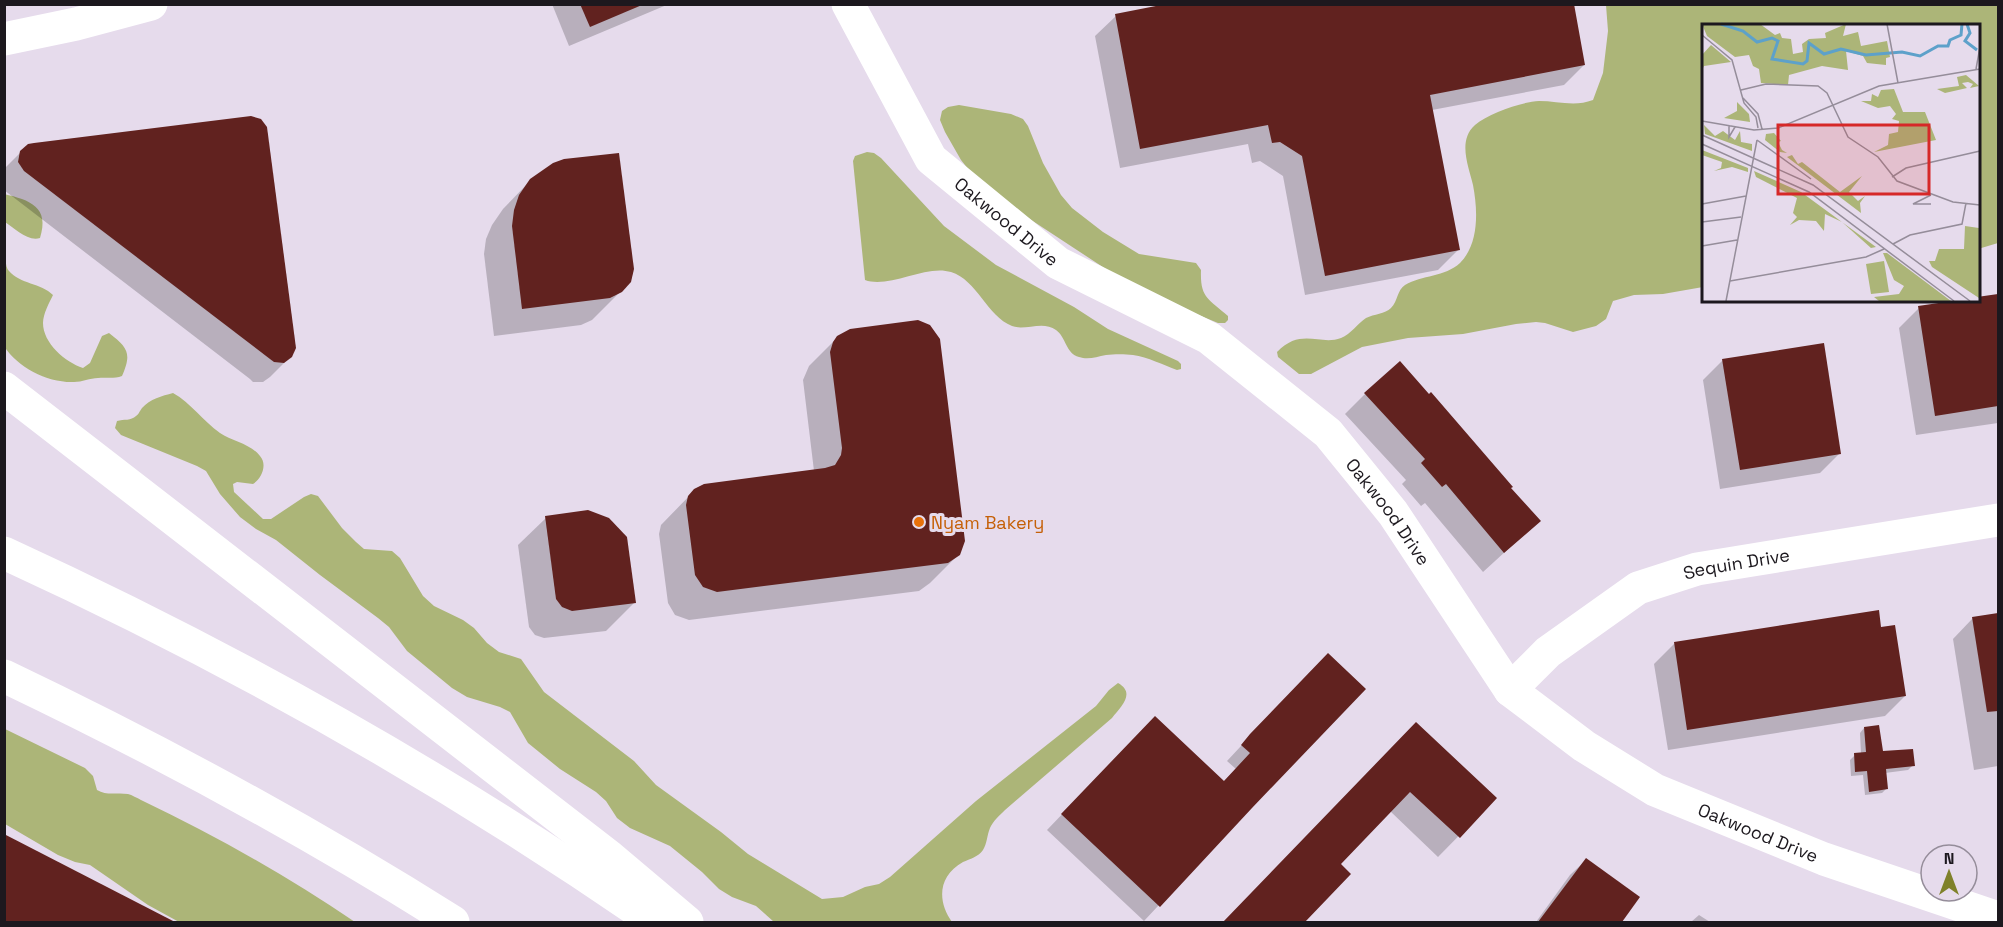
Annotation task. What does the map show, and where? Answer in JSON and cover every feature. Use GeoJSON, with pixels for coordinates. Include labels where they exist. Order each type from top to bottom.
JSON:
{"type":"FeatureCollection","features":[{"type":"Feature","properties":{"kind":"main road"},"geometry":{"type":"LineString","coordinates":[[4,39],[76,24],[151,4]]}},
{"type":"Feature","properties":{"kind":"main road","name":"Oakwood Drive"},"geometry":{"type":"LineString","coordinates":[[848,4],[931,159],[1058,263],[1209,338],[1328,433],[1393,513],[1510,690],[1584,746],[1655,790],[1824,859],[1998,918]]}},
{"type":"Feature","properties":{"kind":"main road"},"geometry":{"type":"LineString","coordinates":[[4,388],[609,857],[687,922]]}},
{"type":"Feature","properties":{"kind":"main road","name":"Sequin Drive"},"geometry":{"type":"LineString","coordinates":[[1510,690],[1548,652],[1638,588],[1697,569],[1998,520]]}},
{"type":"Feature","properties":{"kind":"main road"},"geometry":{"type":"LineString","coordinates":[[4,553],[187,641],[300,702],[494,817],[654,922]]}},
{"type":"Feature","properties":{"kind":"main road"},"geometry":{"type":"LineString","coordinates":[[4,676],[136,741],[227,790],[324,844],[453,922]]}},
{"type":"Feature","properties":{"kind":"green space"},"geometry":{"type":"Polygon","coordinates":[[[1606,5],[1998,5],[1998,243],[1979,249],[1979,24],[1702,24],[1702,287],[1663,294],[1634,295],[1613,301],[1606,319],[1596,326],[1573,332],[1536,322],[1463,334],[1408,338],[1362,347],[1311,374],[1299,374],[1278,357],[1277,352],[1294,340],[1333,340],[1345,336],[1366,318],[1386,312],[1391,308],[1405,285],[1447,271],[1460,263],[1471,246],[1476,227],[1475,195],[1465,146],[1470,131],[1488,116],[1523,103],[1539,101],[1580,103],[1593,100],[1603,73],[1608,31],[1606,5]]]}},
{"type":"Feature","properties":{"kind":"green space"},"geometry":{"type":"Polygon","coordinates":[[[959,105],[1011,114],[1023,119],[1043,163],[1061,195],[1072,208],[1103,232],[1139,254],[1196,263],[1201,270],[1204,292],[1210,301],[1228,316],[1228,320],[1225,323],[1218,323],[1115,275],[984,189],[961,160],[940,120],[942,111],[959,105]]]}},
{"type":"Feature","properties":{"kind":"green space"},"geometry":{"type":"Polygon","coordinates":[[[867,152],[874,153],[881,158],[944,226],[996,265],[1074,307],[1108,329],[1178,361],[1181,369],[1177,370],[1133,355],[1079,357],[1071,352],[1059,333],[1051,327],[1017,327],[1003,321],[968,282],[951,272],[930,271],[885,281],[865,280],[853,161],[855,156],[867,152]]]}},
{"type":"Feature","properties":{"kind":"green space"},"geometry":{"type":"Polygon","coordinates":[[[4,194],[22,199],[36,207],[42,219],[40,238],[26,236],[5,222],[4,194]]]}},
{"type":"Feature","properties":{"kind":"green space"},"geometry":{"type":"Polygon","coordinates":[[[4,243],[6,265],[9,271],[19,279],[43,288],[53,295],[45,312],[43,323],[47,338],[56,351],[83,368],[90,363],[102,336],[109,333],[124,347],[126,352],[127,362],[122,376],[64,382],[34,373],[10,354],[4,346],[4,243]]]}},
{"type":"Feature","properties":{"kind":"green space"},"geometry":{"type":"Polygon","coordinates":[[[173,393],[220,433],[252,448],[260,456],[263,467],[256,482],[233,484],[234,492],[263,519],[271,519],[311,494],[318,496],[342,528],[364,549],[392,551],[400,558],[423,596],[434,606],[463,620],[499,652],[521,659],[544,692],[634,761],[656,785],[748,854],[822,899],[843,897],[865,887],[879,884],[890,877],[976,801],[1096,706],[1118,683],[1126,691],[1125,700],[1112,718],[997,818],[990,828],[981,852],[974,858],[963,862],[949,874],[942,889],[942,897],[952,922],[774,922],[756,906],[732,897],[719,889],[670,846],[630,828],[617,818],[606,801],[596,792],[560,769],[528,743],[510,712],[467,697],[452,688],[407,651],[389,627],[378,618],[276,540],[240,517],[220,494],[206,471],[121,435],[115,428],[117,421],[134,418],[149,402],[173,393]]]}},
{"type":"Feature","properties":{"kind":"green space"},"geometry":{"type":"Polygon","coordinates":[[[5,729],[85,768],[93,776],[97,790],[105,793],[130,794],[196,827],[277,872],[355,922],[179,922],[148,905],[90,865],[58,855],[5,824],[5,729]]]}},
{"type":"Feature","properties":{"kind":"building"},"geometry":{"type":"Polygon","coordinates":[[[580,4],[642,4],[642,5],[590,27],[580,4]]]}},
{"type":"Feature","properties":{"kind":"building"},"geometry":{"type":"Polygon","coordinates":[[[1166,4],[1574,4],[1585,65],[1430,95],[1460,250],[1325,276],[1302,156],[1280,142],[1272,143],[1268,125],[1140,149],[1115,14],[1166,4]]]}},
{"type":"Feature","properties":{"kind":"building"},"geometry":{"type":"Polygon","coordinates":[[[251,116],[261,119],[267,127],[296,348],[292,357],[284,363],[270,359],[24,171],[18,162],[20,151],[28,144],[251,116]]]}},
{"type":"Feature","properties":{"kind":"building"},"geometry":{"type":"Polygon","coordinates":[[[619,153],[634,269],[631,282],[622,292],[610,298],[522,309],[512,226],[519,195],[530,179],[553,163],[564,159],[619,153]]]}},
{"type":"Feature","properties":{"kind":"building"},"geometry":{"type":"Polygon","coordinates":[[[1998,294],[1998,406],[1935,416],[1918,306],[1945,302],[1979,302],[1979,297],[1998,294]]]}},
{"type":"Feature","properties":{"kind":"building"},"geometry":{"type":"Polygon","coordinates":[[[918,320],[930,325],[940,339],[965,541],[960,555],[948,563],[717,592],[703,587],[695,575],[686,505],[688,496],[694,489],[704,484],[835,465],[842,448],[830,352],[833,342],[837,336],[850,329],[918,320]]]}},
{"type":"Feature","properties":{"kind":"building"},"geometry":{"type":"Polygon","coordinates":[[[1824,343],[1841,454],[1740,470],[1722,359],[1824,343]]]}},
{"type":"Feature","properties":{"kind":"building"},"geometry":{"type":"Polygon","coordinates":[[[1400,361],[1429,394],[1431,392],[1541,521],[1504,553],[1446,484],[1442,487],[1421,463],[1425,459],[1364,393],[1400,361]]]}},
{"type":"Feature","properties":{"kind":"building"},"geometry":{"type":"Polygon","coordinates":[[[588,510],[609,518],[627,537],[636,603],[572,611],[562,607],[556,599],[545,516],[588,510]]]}},
{"type":"Feature","properties":{"kind":"building"},"geometry":{"type":"Polygon","coordinates":[[[1879,610],[1881,627],[1895,625],[1906,696],[1687,730],[1674,642],[1879,610]]]}},
{"type":"Feature","properties":{"kind":"building"},"geometry":{"type":"Polygon","coordinates":[[[1998,613],[1998,711],[1987,712],[1972,617],[1998,613]]]}},
{"type":"Feature","properties":{"kind":"building"},"geometry":{"type":"Polygon","coordinates":[[[1328,653],[1366,689],[1160,907],[1061,814],[1155,716],[1224,781],[1250,753],[1241,745],[1328,653]]]}},
{"type":"Feature","properties":{"kind":"building"},"geometry":{"type":"Polygon","coordinates":[[[1416,722],[1497,798],[1460,838],[1410,792],[1341,864],[1351,874],[1305,922],[1223,922],[1416,722]]]}},
{"type":"Feature","properties":{"kind":"building"},"geometry":{"type":"Polygon","coordinates":[[[1879,725],[1883,751],[1913,749],[1915,766],[1886,769],[1888,789],[1869,792],[1867,771],[1855,772],[1854,753],[1866,752],[1864,727],[1879,725]]]}},
{"type":"Feature","properties":{"kind":"building"},"geometry":{"type":"Polygon","coordinates":[[[4,834],[175,922],[4,922],[4,834]]]}},
{"type":"Feature","properties":{"kind":"building"},"geometry":{"type":"Polygon","coordinates":[[[1586,858],[1640,897],[1622,922],[1538,922],[1586,858]]]}},
{"type":"Feature","properties":{"kind":"place","name":"Nyam Bakery"},"geometry":{"type":"Point","coordinates":[919,522]}}]}
